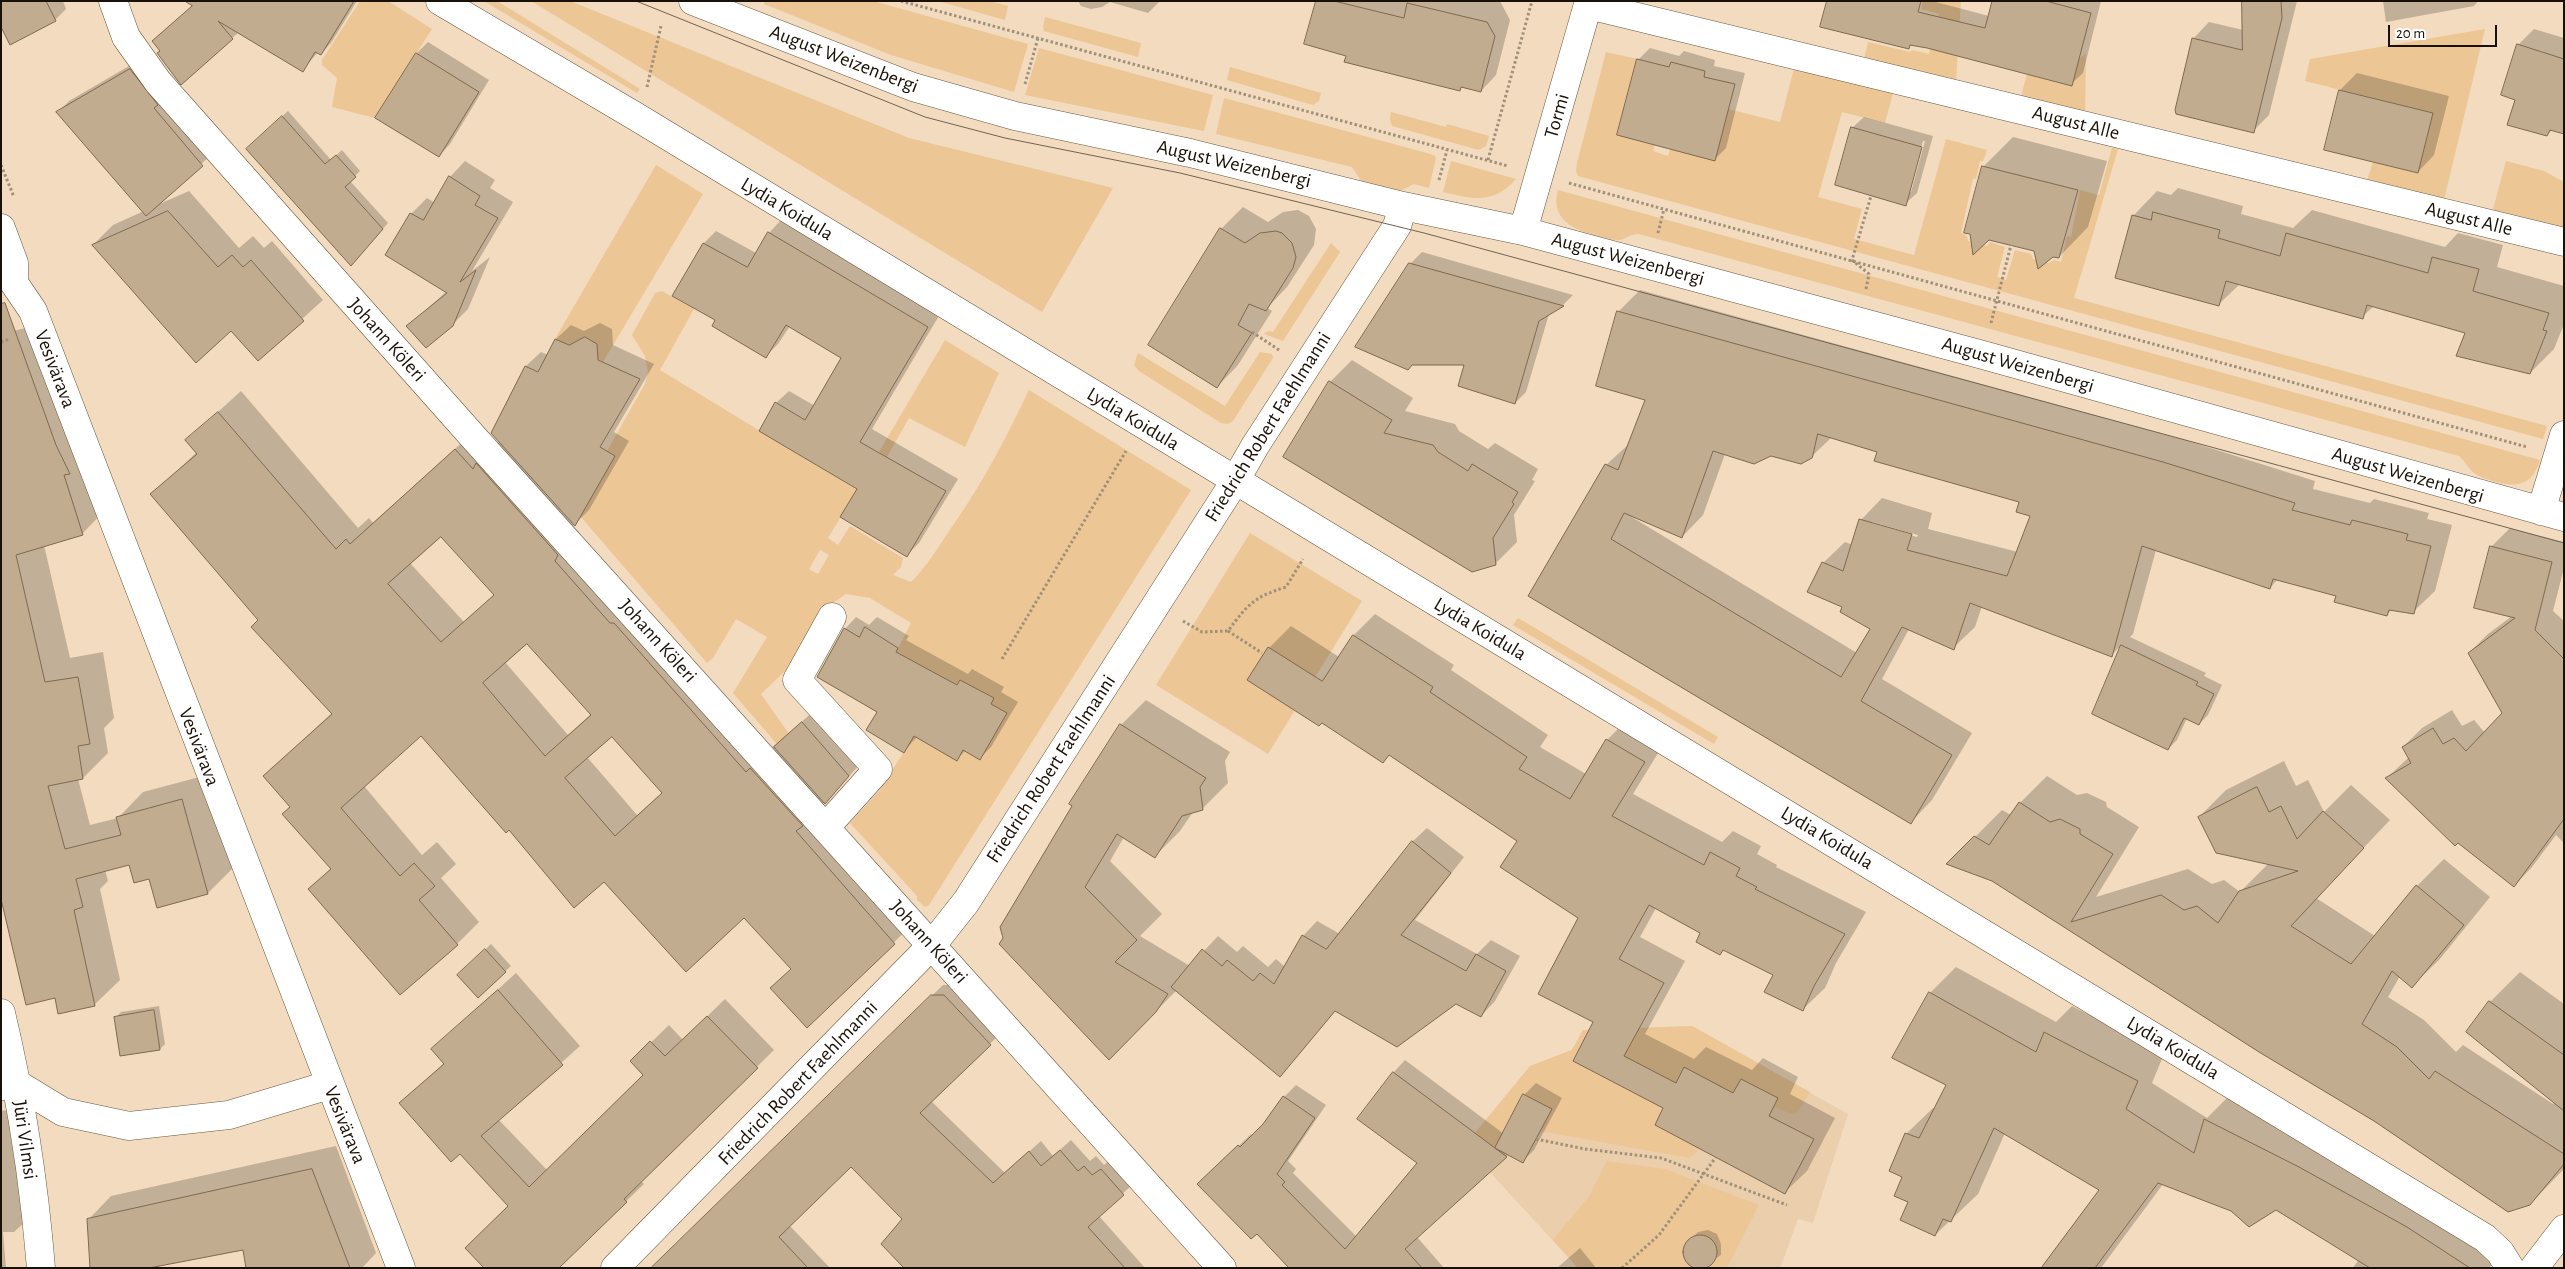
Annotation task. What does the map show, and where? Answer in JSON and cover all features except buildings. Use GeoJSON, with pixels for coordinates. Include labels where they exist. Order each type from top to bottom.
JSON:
{"type":"FeatureCollection","features":[{"type":"Feature","properties":{"kind":"street","name":"Johann Köleri"},"geometry":{"type":"LineString","coordinates":[[113,1],[126,37],[158,82],[475,439],[1222,1268]]}},
{"type":"Feature","properties":{"kind":"street","name":"Lydia Koidula"},"geometry":{"type":"LineString","coordinates":[[440,1],[635,116],[2485,1238],[2500,1252],[2510,1268]]}},
{"type":"Feature","properties":{"kind":"street","name":"August Weizenbergi"},"geometry":{"type":"LineString","coordinates":[[693,1],[913,87],[1015,116],[1190,152],[1403,206],[1523,231],[1983,355],[2553,514]]}},
{"type":"Feature","properties":{"kind":"street","name":"Tormi"},"geometry":{"type":"LineString","coordinates":[[1523,231],[1588,3]]}},
{"type":"Feature","properties":{"kind":"street","name":"August Alle"},"geometry":{"type":"LineString","coordinates":[[1588,3],[2564,242]]}},
{"type":"Feature","properties":{"kind":"street","name":"Friedrich Robert Faehlmanni"},"geometry":{"type":"LineString","coordinates":[[615,1268],[678,1207],[932,945],[966,902],[1234,481],[1254,446],[1397,226],[1403,206]]}},
{"type":"Feature","properties":{"kind":"street","name":"Vesivärava"},"geometry":{"type":"LineString","coordinates":[[1,228],[14,263],[7,282],[33,311],[329,1085],[401,1268]]}},
{"type":"Feature","properties":{"kind":"street"},"geometry":{"type":"LineString","coordinates":[[2553,514],[2560,445]]}},
{"type":"Feature","properties":{"kind":"street"},"geometry":{"type":"LineString","coordinates":[[826,827],[878,769],[797,680],[832,617]]}},
{"type":"Feature","properties":{"kind":"street","name":"Jüri Vilmsi"},"geometry":{"type":"LineString","coordinates":[[1,1013],[9,1085],[37,1219],[41,1268]]}},
{"type":"Feature","properties":{"kind":"street"},"geometry":{"type":"LineString","coordinates":[[9,1085],[63,1112],[129,1126],[229,1114],[329,1085]]}},
{"type":"Feature","properties":{"kind":"street"},"geometry":{"type":"LineString","coordinates":[[2534,1268],[2564,1229]]}},
{"type":"Feature","properties":{"kind":"path"},"geometry":{"type":"LineString","coordinates":[[900,1],[1997,300],[2560,445]]}},
{"type":"Feature","properties":{"kind":"path"},"geometry":{"type":"LineString","coordinates":[[1488,160],[1532,1]]}},
{"type":"Feature","properties":{"kind":"path"},"geometry":{"type":"LineString","coordinates":[[635,116],[647,86],[661,26]]}},
{"type":"Feature","properties":{"kind":"path"},"geometry":{"type":"LineString","coordinates":[[1015,116],[1038,38]]}},
{"type":"Feature","properties":{"kind":"path"},"geometry":{"type":"LineString","coordinates":[[1438,182],[1447,150]]}},
{"type":"Feature","properties":{"kind":"path"},"geometry":{"type":"LineString","coordinates":[[1852,260],[1871,196]]}},
{"type":"Feature","properties":{"kind":"path"},"geometry":{"type":"LineString","coordinates":[[1983,355],[2011,245]]}},
{"type":"Feature","properties":{"kind":"path"},"geometry":{"type":"LineString","coordinates":[[1852,260],[1869,274],[1858,321]]}},
{"type":"Feature","properties":{"kind":"path"},"geometry":{"type":"LineString","coordinates":[[1252,332],[1282,352]]}},
{"type":"Feature","properties":{"kind":"path"},"geometry":{"type":"LineString","coordinates":[[1002,658],[1143,425]]}},
{"type":"Feature","properties":{"kind":"path"},"geometry":{"type":"LineString","coordinates":[[1228,631],[1246,606],[1265,594],[1286,587],[1306,553]]}},
{"type":"Feature","properties":{"kind":"path"},"geometry":{"type":"LineString","coordinates":[[1180,620],[1202,632],[1228,631],[1262,653]]}},
{"type":"Feature","properties":{"kind":"path"},"geometry":{"type":"LineString","coordinates":[[1536,1139],[1584,1149],[1661,1158],[1787,1205]]}},
{"type":"Feature","properties":{"kind":"path"},"geometry":{"type":"LineString","coordinates":[[1622,1268],[1659,1235],[1716,1157]]}},
{"type":"Feature","properties":{"kind":"shaded area"},"geometry":{"type":"Polygon","coordinates":[[[360,1],[388,1],[432,29],[375,118],[332,107],[337,78],[322,65],[322,60],[360,1]]]}},
{"type":"Feature","properties":{"kind":"shaded area"},"geometry":{"type":"Polygon","coordinates":[[[484,1],[497,1],[640,89],[637,93],[484,1]]]}},
{"type":"Feature","properties":{"kind":"shaded area"},"geometry":{"type":"Polygon","coordinates":[[[531,1],[570,1],[909,138],[1113,188],[1042,312],[531,1]]]}},
{"type":"Feature","properties":{"kind":"shaded area"},"geometry":{"type":"Polygon","coordinates":[[[765,1],[873,1],[1028,44],[1014,92],[891,55],[764,4],[765,1]]]}},
{"type":"Feature","properties":{"kind":"shaded area"},"geometry":{"type":"Polygon","coordinates":[[[938,1],[990,1],[1008,6],[1005,20],[938,1]]]}},
{"type":"Feature","properties":{"kind":"shaded area"},"geometry":{"type":"Polygon","coordinates":[[[1923,1],[1961,1],[1956,81],[1864,59],[1868,42],[1910,52],[1912,50],[1929,54],[1939,14],[1921,9],[1923,1]]]}},
{"type":"Feature","properties":{"kind":"shaded area"},"geometry":{"type":"Polygon","coordinates":[[[1045,17],[1141,43],[1138,57],[1044,31],[1045,17]]]}},
{"type":"Feature","properties":{"kind":"shaded area"},"geometry":{"type":"Polygon","coordinates":[[[2485,29],[2444,200],[2367,181],[2373,162],[2418,173],[2433,113],[2305,81],[2310,59],[2485,29]]]}},
{"type":"Feature","properties":{"kind":"shaded area"},"geometry":{"type":"Polygon","coordinates":[[[1039,48],[1213,95],[1204,131],[1025,95],[1039,48]]]}},
{"type":"Feature","properties":{"kind":"shaded area"},"geometry":{"type":"Polygon","coordinates":[[[1606,52],[1637,59],[1618,135],[1655,145],[1653,151],[1668,156],[1670,149],[1728,109],[1780,122],[1794,69],[1893,93],[1885,123],[1842,112],[1818,197],[1862,209],[1854,239],[1914,255],[1946,139],[1987,150],[1983,161],[1980,161],[1976,179],[1973,178],[1961,233],[1967,236],[1968,241],[1987,246],[1990,242],[2005,247],[1997,277],[2006,280],[2015,250],[2031,254],[2033,259],[2049,263],[2054,260],[2061,262],[2067,236],[2071,237],[2080,190],[2099,195],[2112,148],[2118,149],[2074,298],[2547,426],[2543,439],[1578,176],[1576,171],[1577,163],[1606,52]]]}},
{"type":"Feature","properties":{"kind":"shaded area"},"geometry":{"type":"Polygon","coordinates":[[[2086,53],[2085,112],[2021,97],[2027,74],[2072,86],[2079,59],[2086,53]]]}},
{"type":"Feature","properties":{"kind":"shaded area"},"geometry":{"type":"Polygon","coordinates":[[[1230,67],[1321,93],[1319,101],[1313,105],[1227,80],[1230,67]]]}},
{"type":"Feature","properties":{"kind":"shaded area"},"geometry":{"type":"Polygon","coordinates":[[[1224,98],[1434,155],[1436,158],[1429,188],[1414,184],[1396,193],[1362,182],[1352,167],[1216,134],[1224,98]]]}},
{"type":"Feature","properties":{"kind":"shaded area"},"geometry":{"type":"Polygon","coordinates":[[[1391,112],[1446,127],[1447,124],[1489,136],[1486,146],[1479,150],[1392,126],[1391,112]]]}},
{"type":"Feature","properties":{"kind":"shaded area"},"geometry":{"type":"Polygon","coordinates":[[[1451,161],[1516,179],[1499,193],[1482,198],[1464,197],[1443,192],[1451,161]]]}},
{"type":"Feature","properties":{"kind":"shaded area"},"geometry":{"type":"Polygon","coordinates":[[[2506,161],[2544,171],[2564,182],[2564,232],[2492,213],[2506,161]]]}},
{"type":"Feature","properties":{"kind":"shaded area"},"geometry":{"type":"Polygon","coordinates":[[[656,165],[703,194],[603,362],[596,358],[597,344],[585,337],[569,345],[555,339],[656,165]]]}},
{"type":"Feature","properties":{"kind":"shaded area"},"geometry":{"type":"Polygon","coordinates":[[[1558,190],[2540,460],[2529,479],[2518,484],[2504,484],[2474,473],[2459,456],[1639,234],[1620,240],[1603,237],[1578,229],[1564,220],[1557,208],[1558,190]]]}},
{"type":"Feature","properties":{"kind":"shaded area"},"geometry":{"type":"Polygon","coordinates":[[[1331,243],[1340,252],[1283,341],[1264,334],[1268,331],[1273,332],[1331,243]]]}},
{"type":"Feature","properties":{"kind":"shaded area"},"geometry":{"type":"Polygon","coordinates":[[[662,291],[694,309],[660,370],[857,490],[828,538],[838,545],[850,526],[903,558],[901,567],[893,575],[911,582],[930,560],[977,489],[1004,441],[1029,390],[1191,490],[929,905],[925,907],[850,823],[879,791],[914,736],[957,760],[963,750],[980,759],[1007,713],[991,704],[993,698],[960,680],[957,685],[896,652],[911,623],[870,598],[846,594],[824,609],[785,671],[761,694],[789,734],[777,744],[733,693],[767,637],[736,619],[713,658],[707,663],[580,516],[607,451],[645,384],[648,373],[645,356],[632,335],[655,293],[662,291]],[[820,550],[809,569],[818,574],[829,555],[820,550]]]}},
{"type":"Feature","properties":{"kind":"shaded area"},"geometry":{"type":"Polygon","coordinates":[[[945,340],[999,373],[965,447],[909,418],[887,457],[879,452],[945,340]]]}},
{"type":"Feature","properties":{"kind":"shaded area"},"geometry":{"type":"Polygon","coordinates":[[[1260,352],[1272,354],[1273,358],[1233,421],[1228,424],[1221,423],[1139,371],[1134,365],[1138,353],[1225,406],[1260,352]]]}},
{"type":"Feature","properties":{"kind":"shaded area"},"geometry":{"type":"Polygon","coordinates":[[[1250,533],[1362,601],[1268,754],[1156,685],[1250,533]]]}},
{"type":"Feature","properties":{"kind":"shaded area"},"geometry":{"type":"Polygon","coordinates":[[[1518,618],[1718,737],[1714,744],[1513,625],[1518,618]]]}},
{"type":"Feature","properties":{"kind":"shaded area"},"geometry":{"type":"Polygon","coordinates":[[[1692,1026],[1848,1114],[1813,1223],[1798,1219],[1780,1268],[1578,1268],[1486,1168],[1530,1066],[1572,1050],[1583,1030],[1692,1026]]]}},
{"type":"Feature","properties":{"kind":"shaded area"},"geometry":{"type":"Polygon","coordinates":[[[1692,1026],[1810,1092],[1798,1112],[1793,1114],[1773,1107],[1777,1098],[1741,1079],[1733,1093],[1684,1068],[1673,1088],[1636,1069],[1638,1063],[1586,1036],[1573,1061],[1623,1087],[1666,1103],[1655,1125],[1699,1148],[1695,1154],[1689,1158],[1540,1131],[1552,1109],[1524,1094],[1495,1147],[1502,1151],[1486,1168],[1465,1145],[1530,1066],[1572,1050],[1583,1030],[1692,1026]]]}},
{"type":"Feature","properties":{"kind":"shaded area"},"geometry":{"type":"Polygon","coordinates":[[[1607,1161],[1665,1169],[1759,1205],[1727,1268],[1578,1268],[1553,1240],[1589,1196],[1607,1161]]]}},
{"type":"Feature","properties":{"kind":"tram line"},"geometry":{"type":"LineString","coordinates":[[636,1],[925,117],[1005,138],[1180,173],[1424,233],[2564,543]]}}]}
